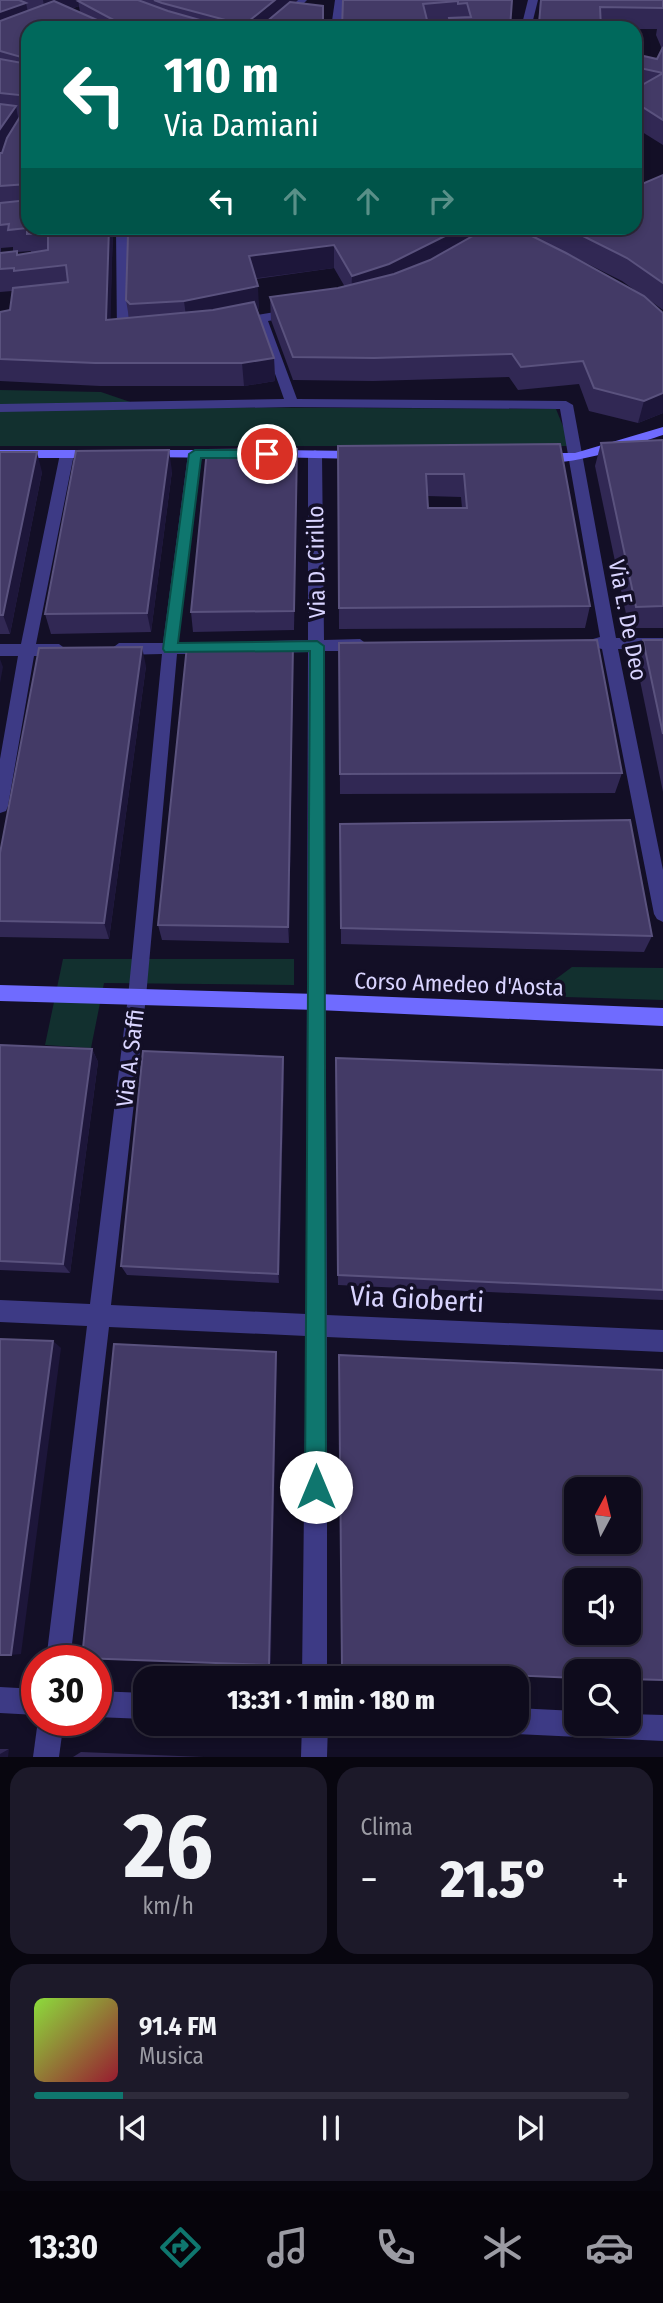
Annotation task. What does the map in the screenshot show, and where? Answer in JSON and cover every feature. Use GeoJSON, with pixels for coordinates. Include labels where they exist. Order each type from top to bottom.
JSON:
{"type":"FeatureCollection","features":[{"type":"Feature","properties":{"kind":"street"},"geometry":{"type":"LineString","coordinates":[[282,21],[302,0]]}},
{"type":"Feature","properties":{"kind":"street"},"geometry":{"type":"LineString","coordinates":[[337,21],[340,0]]}},
{"type":"Feature","properties":{"kind":"street"},"geometry":{"type":"LineString","coordinates":[[528,21],[533,0]]}},
{"type":"Feature","properties":{"kind":"street"},"geometry":{"type":"LineString","coordinates":[[125,235],[132,252],[121,296],[123,338],[135,337]]}},
{"type":"Feature","properties":{"kind":"street"},"geometry":{"type":"LineString","coordinates":[[224,325],[307,311]]}},
{"type":"Feature","properties":{"kind":"street"},"geometry":{"type":"LineString","coordinates":[[0,408],[292,404],[261,318]]}},
{"type":"Feature","properties":{"kind":"street","name":"Via E. De Deo"},"geometry":{"type":"LineString","coordinates":[[292,404],[566,405],[609,643],[663,914]]}},
{"type":"Feature","properties":{"kind":"street"},"geometry":{"type":"LineString","coordinates":[[521,456],[575,457],[663,431]]}},
{"type":"Feature","properties":{"kind":"street"},"geometry":{"type":"LineString","coordinates":[[0,454],[370,455]]}},
{"type":"Feature","properties":{"kind":"street"},"geometry":{"type":"LineString","coordinates":[[0,806],[27,650],[66,454]]}},
{"type":"Feature","properties":{"kind":"street","name":"Via A. Saffi"},"geometry":{"type":"LineString","coordinates":[[60,1645],[137,997],[170,649],[195,454]]}},
{"type":"Feature","properties":{"kind":"street","name":"Via D. Cirillo"},"geometry":{"type":"LineString","coordinates":[[315,454],[318,1002],[315,1666]]}},
{"type":"Feature","properties":{"kind":"street"},"geometry":{"type":"LineString","coordinates":[[581,643],[663,644]]}},
{"type":"Feature","properties":{"kind":"street"},"geometry":{"type":"LineString","coordinates":[[250,647],[373,645]]}},
{"type":"Feature","properties":{"kind":"street"},"geometry":{"type":"LineString","coordinates":[[105,649],[223,648]]}},
{"type":"Feature","properties":{"kind":"street"},"geometry":{"type":"LineString","coordinates":[[0,650],[79,649]]}},
{"type":"Feature","properties":{"kind":"street","name":"Corso Amedeo d'Aosta"},"geometry":{"type":"LineString","coordinates":[[0,993],[318,1002],[663,1017]]}},
{"type":"Feature","properties":{"kind":"street","name":"Via Gioberti"},"geometry":{"type":"LineString","coordinates":[[0,1311],[663,1341]]}},
{"type":"Feature","properties":{"kind":"street"},"geometry":{"type":"LineString","coordinates":[[0,1700],[21,1701]]}},
{"type":"Feature","properties":{"kind":"street"},"geometry":{"type":"LineString","coordinates":[[112,1705],[133,1706]]}},
{"type":"Feature","properties":{"kind":"street"},"geometry":{"type":"LineString","coordinates":[[529,1722],[663,1728]]}},
{"type":"Feature","properties":{"kind":"street"},"geometry":{"type":"LineString","coordinates":[[46,1757],[49,1736]]}},
{"type":"Feature","properties":{"kind":"street"},"geometry":{"type":"LineString","coordinates":[[314,1757],[315,1736]]}},
{"type":"Feature","properties":{"kind":"green space"},"geometry":{"type":"Polygon","coordinates":[[[0,390],[101,392],[145,407],[556,409],[571,446],[0,446],[0,390]]]}},
{"type":"Feature","properties":{"kind":"green space"},"geometry":{"type":"Polygon","coordinates":[[[63,959],[294,959],[294,985],[104,983],[91,1048],[45,1045],[63,959]]]}},
{"type":"Feature","properties":{"kind":"green space"},"geometry":{"type":"Polygon","coordinates":[[[572,967],[663,968],[663,1000],[533,996],[572,967]]]}},
{"type":"Feature","properties":{"kind":"building"},"geometry":{"type":"Polygon","coordinates":[[[0,0],[19,0],[26,3],[0,12],[0,0]]]}},
{"type":"Feature","properties":{"kind":"building"},"geometry":{"type":"Polygon","coordinates":[[[138,0],[203,21],[115,21],[78,1],[138,0]]]}},
{"type":"Feature","properties":{"kind":"building"},"geometry":{"type":"Polygon","coordinates":[[[154,0],[275,0],[249,21],[229,21],[154,0]]]}},
{"type":"Feature","properties":{"kind":"building"},"geometry":{"type":"Polygon","coordinates":[[[343,0],[512,0],[510,21],[450,21],[449,18],[471,17],[467,3],[458,4],[458,1],[423,4],[427,21],[342,21],[343,0]]]}},
{"type":"Feature","properties":{"kind":"building"},"geometry":{"type":"Polygon","coordinates":[[[541,0],[663,0],[663,8],[600,7],[601,21],[539,21],[541,0]]]}},
{"type":"Feature","properties":{"kind":"building"},"geometry":{"type":"Polygon","coordinates":[[[54,1],[99,21],[21,21],[21,57],[0,51],[0,21],[54,1]]]}},
{"type":"Feature","properties":{"kind":"building"},"geometry":{"type":"Polygon","coordinates":[[[290,2],[323,6],[323,21],[267,21],[290,2]]]}},
{"type":"Feature","properties":{"kind":"building"},"geometry":{"type":"Polygon","coordinates":[[[663,47],[663,73],[642,68],[642,56],[657,59],[663,47]]]}},
{"type":"Feature","properties":{"kind":"building"},"geometry":{"type":"Polygon","coordinates":[[[0,59],[21,63],[21,95],[0,93],[0,59]]]}},
{"type":"Feature","properties":{"kind":"building"},"geometry":{"type":"Polygon","coordinates":[[[663,73],[663,120],[642,109],[642,85],[663,73]]]}},
{"type":"Feature","properties":{"kind":"building"},"geometry":{"type":"Polygon","coordinates":[[[0,104],[16,106],[0,129],[0,104]]]}},
{"type":"Feature","properties":{"kind":"building"},"geometry":{"type":"Polygon","coordinates":[[[21,115],[21,184],[0,186],[0,153],[21,115]]]}},
{"type":"Feature","properties":{"kind":"building"},"geometry":{"type":"Polygon","coordinates":[[[663,175],[663,283],[627,258],[581,235],[642,235],[642,184],[663,175]]]}},
{"type":"Feature","properties":{"kind":"building"},"geometry":{"type":"Polygon","coordinates":[[[21,201],[21,229],[8,230],[9,224],[0,225],[0,203],[21,201]]]}},
{"type":"Feature","properties":{"kind":"building"},"geometry":{"type":"Polygon","coordinates":[[[48,235],[109,235],[106,320],[213,310],[254,302],[274,358],[242,363],[95,363],[0,359],[0,312],[10,310],[13,288],[68,282],[66,265],[14,271],[14,268],[0,269],[0,253],[17,251],[17,255],[48,250],[48,235]]]}},
{"type":"Feature","properties":{"kind":"building"},"geometry":{"type":"Polygon","coordinates":[[[128,235],[447,235],[389,264],[352,276],[334,245],[249,256],[258,286],[184,301],[130,304],[126,300],[128,235]]]}},
{"type":"Feature","properties":{"kind":"building"},"geometry":{"type":"Polygon","coordinates":[[[475,235],[530,235],[644,296],[663,313],[663,393],[644,401],[594,388],[583,361],[521,367],[512,354],[374,358],[293,357],[270,297],[338,288],[394,274],[430,260],[475,235]]]}},
{"type":"Feature","properties":{"kind":"building"},"geometry":{"type":"Polygon","coordinates":[[[663,440],[663,606],[636,607],[601,443],[663,440]]]}},
{"type":"Feature","properties":{"kind":"building"},"geometry":{"type":"Polygon","coordinates":[[[560,444],[590,606],[339,608],[338,446],[560,444]],[[426,474],[428,508],[467,508],[464,474],[426,474]]]}},
{"type":"Feature","properties":{"kind":"building"},"geometry":{"type":"Polygon","coordinates":[[[297,449],[294,611],[191,612],[207,450],[297,449]]]}},
{"type":"Feature","properties":{"kind":"building"},"geometry":{"type":"Polygon","coordinates":[[[169,450],[147,613],[45,614],[76,451],[169,450]]]}},
{"type":"Feature","properties":{"kind":"building"},"geometry":{"type":"Polygon","coordinates":[[[0,452],[37,452],[3,615],[0,615],[0,452]]]}},
{"type":"Feature","properties":{"kind":"building"},"geometry":{"type":"Polygon","coordinates":[[[597,640],[622,773],[340,774],[339,643],[597,640]]]}},
{"type":"Feature","properties":{"kind":"building"},"geometry":{"type":"Polygon","coordinates":[[[643,640],[663,640],[663,734],[643,640]]]}},
{"type":"Feature","properties":{"kind":"building"},"geometry":{"type":"Polygon","coordinates":[[[293,645],[288,927],[158,925],[187,646],[293,645]]]}},
{"type":"Feature","properties":{"kind":"building"},"geometry":{"type":"Polygon","coordinates":[[[142,647],[104,923],[0,921],[0,853],[39,648],[142,647]]]}},
{"type":"Feature","properties":{"kind":"building"},"geometry":{"type":"Polygon","coordinates":[[[630,820],[652,936],[341,928],[340,824],[630,820]]]}},
{"type":"Feature","properties":{"kind":"building"},"geometry":{"type":"Polygon","coordinates":[[[0,1045],[92,1049],[63,1264],[0,1261],[0,1045]]]}},
{"type":"Feature","properties":{"kind":"building"},"geometry":{"type":"Polygon","coordinates":[[[143,1051],[283,1057],[278,1274],[121,1266],[143,1051]]]}},
{"type":"Feature","properties":{"kind":"building"},"geometry":{"type":"Polygon","coordinates":[[[336,1058],[663,1070],[663,1290],[338,1275],[336,1058]]]}},
{"type":"Feature","properties":{"kind":"building"},"geometry":{"type":"Polygon","coordinates":[[[0,1339],[53,1341],[11,1655],[0,1655],[0,1339]]]}},
{"type":"Feature","properties":{"kind":"building"},"geometry":{"type":"Polygon","coordinates":[[[114,1344],[276,1352],[269,1665],[112,1659],[112,1645],[83,1645],[114,1344]]]}},
{"type":"Feature","properties":{"kind":"building"},"geometry":{"type":"Polygon","coordinates":[[[339,1355],[663,1370],[663,1680],[641,1679],[641,1659],[564,1659],[564,1677],[529,1676],[529,1666],[342,1666],[339,1355]]]}},
{"type":"Feature","properties":{"kind":"route"},"geometry":{"type":"LineString","coordinates":[[267,454],[195,454],[170,649],[317,646],[316,1487]]}}]}
